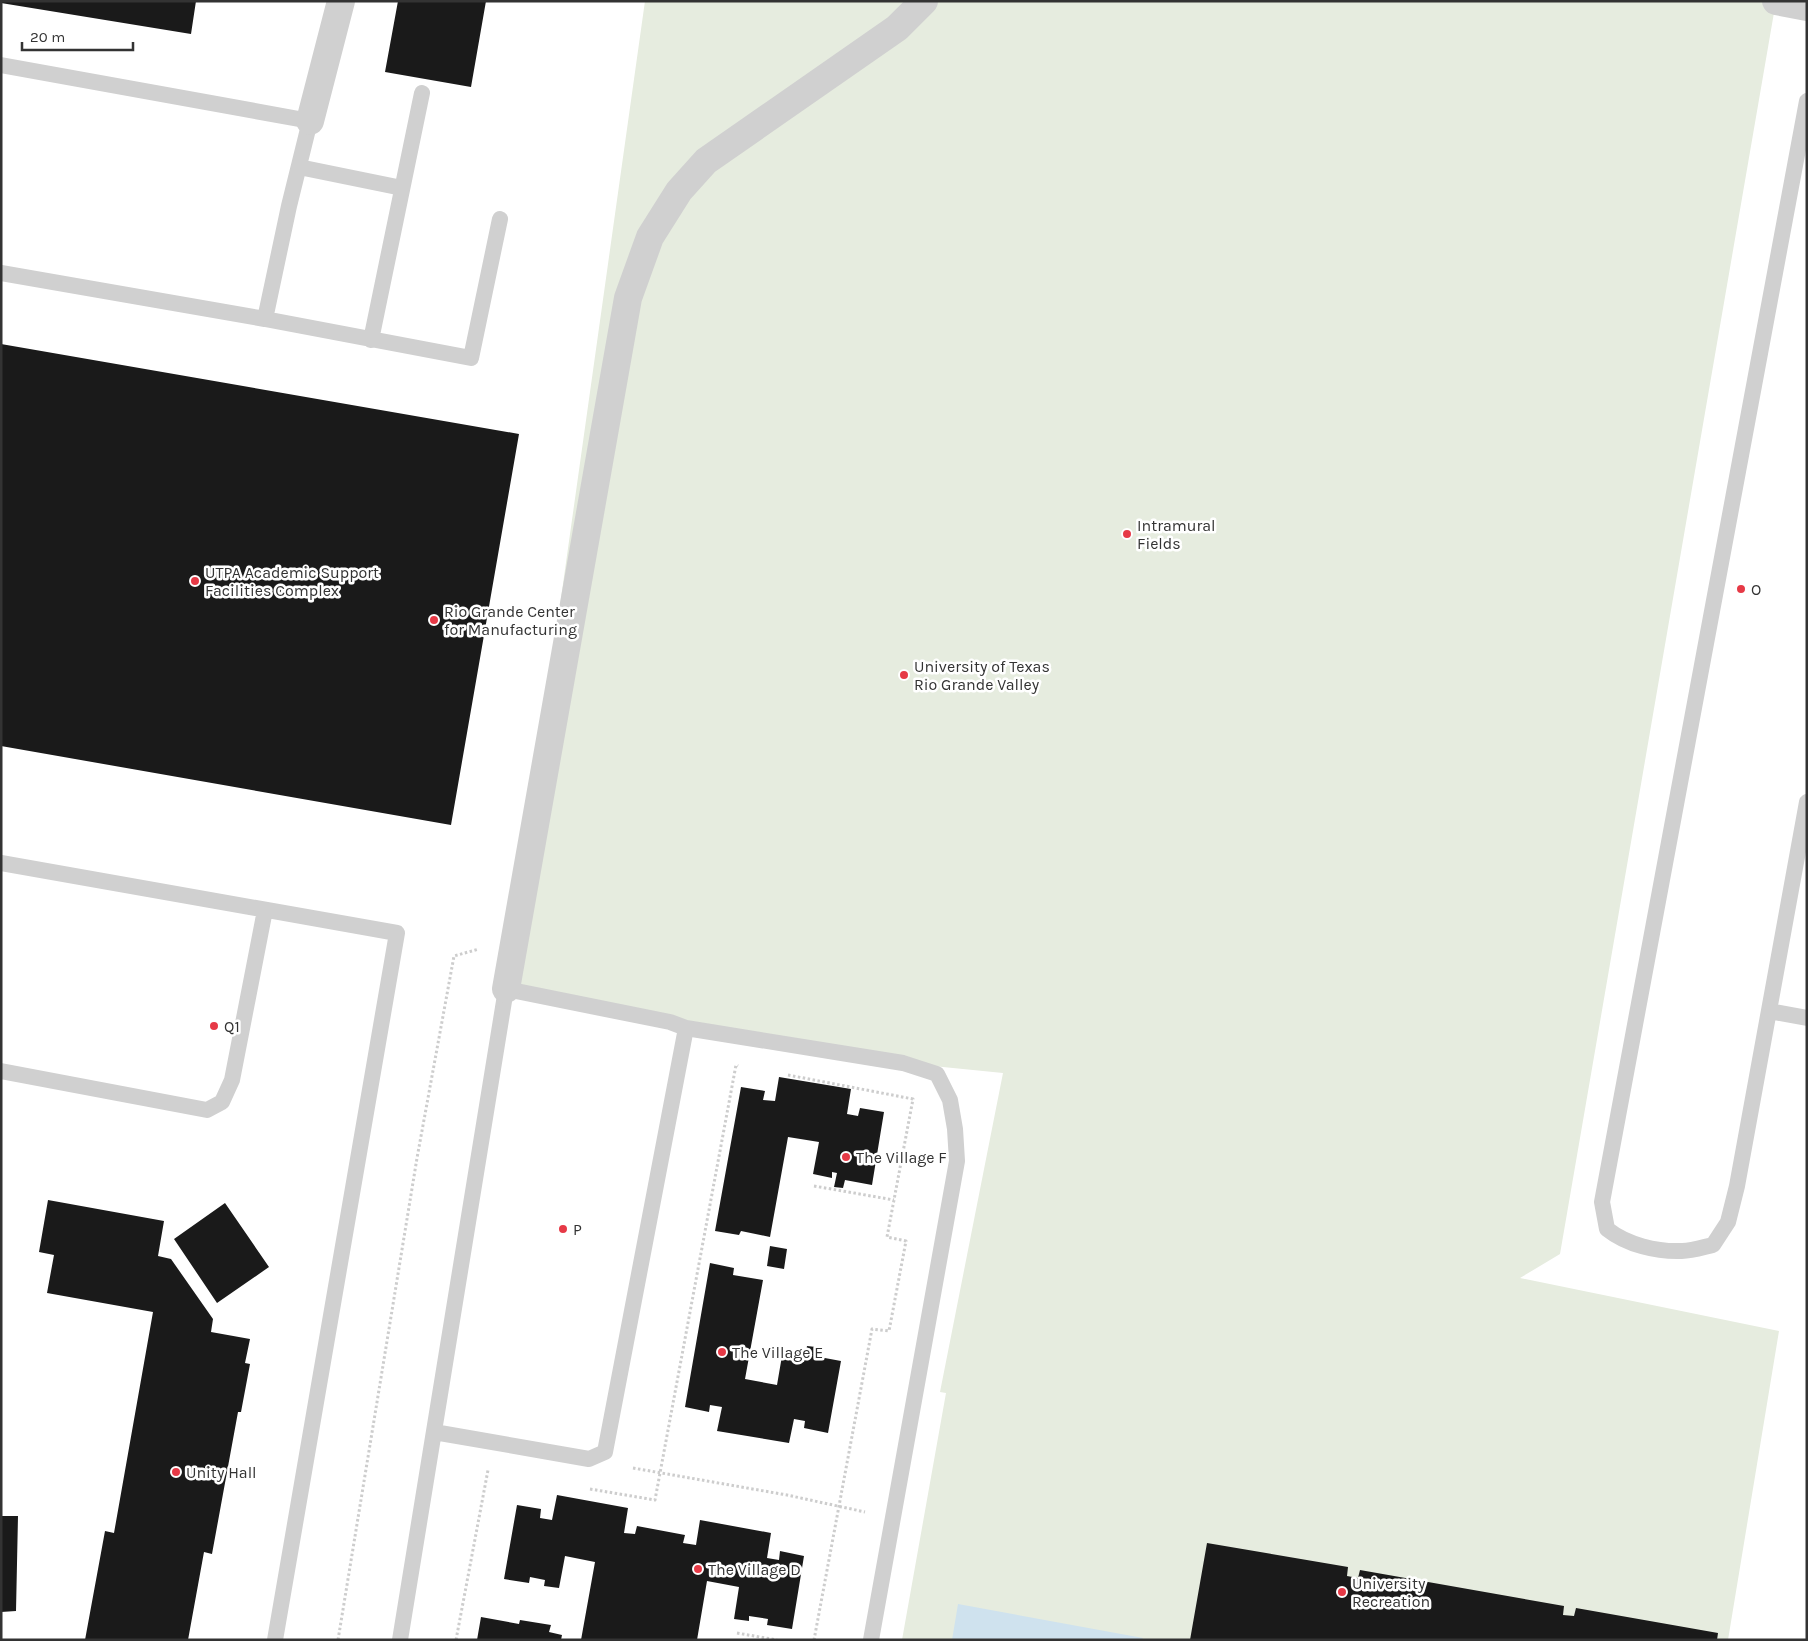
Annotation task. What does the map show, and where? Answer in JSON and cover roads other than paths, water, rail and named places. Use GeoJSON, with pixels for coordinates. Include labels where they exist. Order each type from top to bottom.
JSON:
{"type":"FeatureCollection","features":[{"type":"Feature","properties":{"kind":"street"},"geometry":{"type":"LineString","coordinates":[[310,121],[341,1]]}},
{"type":"Feature","properties":{"kind":"street"},"geometry":{"type":"LineString","coordinates":[[506,989],[628,298],[650,237],[679,191],[706,160],[897,28],[924,1]]}},
{"type":"Feature","properties":{"kind":"street"},"geometry":{"type":"LineString","coordinates":[[1776,1],[1807,7]]}},
{"type":"Feature","properties":{"kind":"lane"},"geometry":{"type":"LineString","coordinates":[[1,65],[310,121],[289,206],[265,319]]}},
{"type":"Feature","properties":{"kind":"lane"},"geometry":{"type":"LineString","coordinates":[[371,340],[422,93]]}},
{"type":"Feature","properties":{"kind":"lane"},"geometry":{"type":"LineString","coordinates":[[1807,101],[1602,1202],[1607,1229],[1619,1238],[1650,1248],[1683,1251],[1713,1245],[1728,1222],[1807,802]]}},
{"type":"Feature","properties":{"kind":"lane"},"geometry":{"type":"LineString","coordinates":[[299,167],[402,188]]}},
{"type":"Feature","properties":{"kind":"lane"},"geometry":{"type":"LineString","coordinates":[[1,273],[265,319],[471,358],[500,219]]}},
{"type":"Feature","properties":{"kind":"lane"},"geometry":{"type":"LineString","coordinates":[[1,863],[397,933],[275,1640]]}},
{"type":"Feature","properties":{"kind":"lane"},"geometry":{"type":"LineString","coordinates":[[1,1071],[207,1110],[222,1102],[232,1080],[265,910]]}},
{"type":"Feature","properties":{"kind":"lane"},"geometry":{"type":"LineString","coordinates":[[400,1640],[506,989],[670,1022],[686,1028],[903,1063],[936,1074],[950,1100],[955,1129],[957,1161],[871,1640]]}},
{"type":"Feature","properties":{"kind":"lane"},"geometry":{"type":"LineString","coordinates":[[1769,1011],[1807,1018]]}},
{"type":"Feature","properties":{"kind":"lane"},"geometry":{"type":"LineString","coordinates":[[434,1432],[589,1458],[605,1452],[686,1028]]}},
{"type":"Feature","properties":{"kind":"water"},"geometry":{"type":"Polygon","coordinates":[[[958,1604],[1143,1638],[1142,1640],[952,1640],[958,1604]]]}},
{"type":"Feature","properties":{"kind":"place","name":"Intramural Fields"},"geometry":{"type":"Point","coordinates":[1127,534]}},
{"type":"Feature","properties":{"kind":"place","name":"UTPA Academic Support Facilities Complex"},"geometry":{"type":"Point","coordinates":[195,581]}},
{"type":"Feature","properties":{"kind":"place","name":"O"},"geometry":{"type":"Point","coordinates":[1741,589]}},
{"type":"Feature","properties":{"kind":"place","name":"Rio Grande Center for Manufacturing"},"geometry":{"type":"Point","coordinates":[434,620]}},
{"type":"Feature","properties":{"kind":"place","name":"University of Texas Rio Grande Valley"},"geometry":{"type":"Point","coordinates":[904,675]}},
{"type":"Feature","properties":{"kind":"place","name":"Q1"},"geometry":{"type":"Point","coordinates":[214,1026]}},
{"type":"Feature","properties":{"kind":"place","name":"The Village F"},"geometry":{"type":"Point","coordinates":[846,1157]}},
{"type":"Feature","properties":{"kind":"place","name":"P"},"geometry":{"type":"Point","coordinates":[563,1229]}},
{"type":"Feature","properties":{"kind":"place","name":"The Village E"},"geometry":{"type":"Point","coordinates":[722,1352]}},
{"type":"Feature","properties":{"kind":"place","name":"Unity Hall"},"geometry":{"type":"Point","coordinates":[176,1472]}},
{"type":"Feature","properties":{"kind":"place","name":"The Village D"},"geometry":{"type":"Point","coordinates":[698,1569]}},
{"type":"Feature","properties":{"kind":"place","name":"University Recreation"},"geometry":{"type":"Point","coordinates":[1342,1592]}}]}
